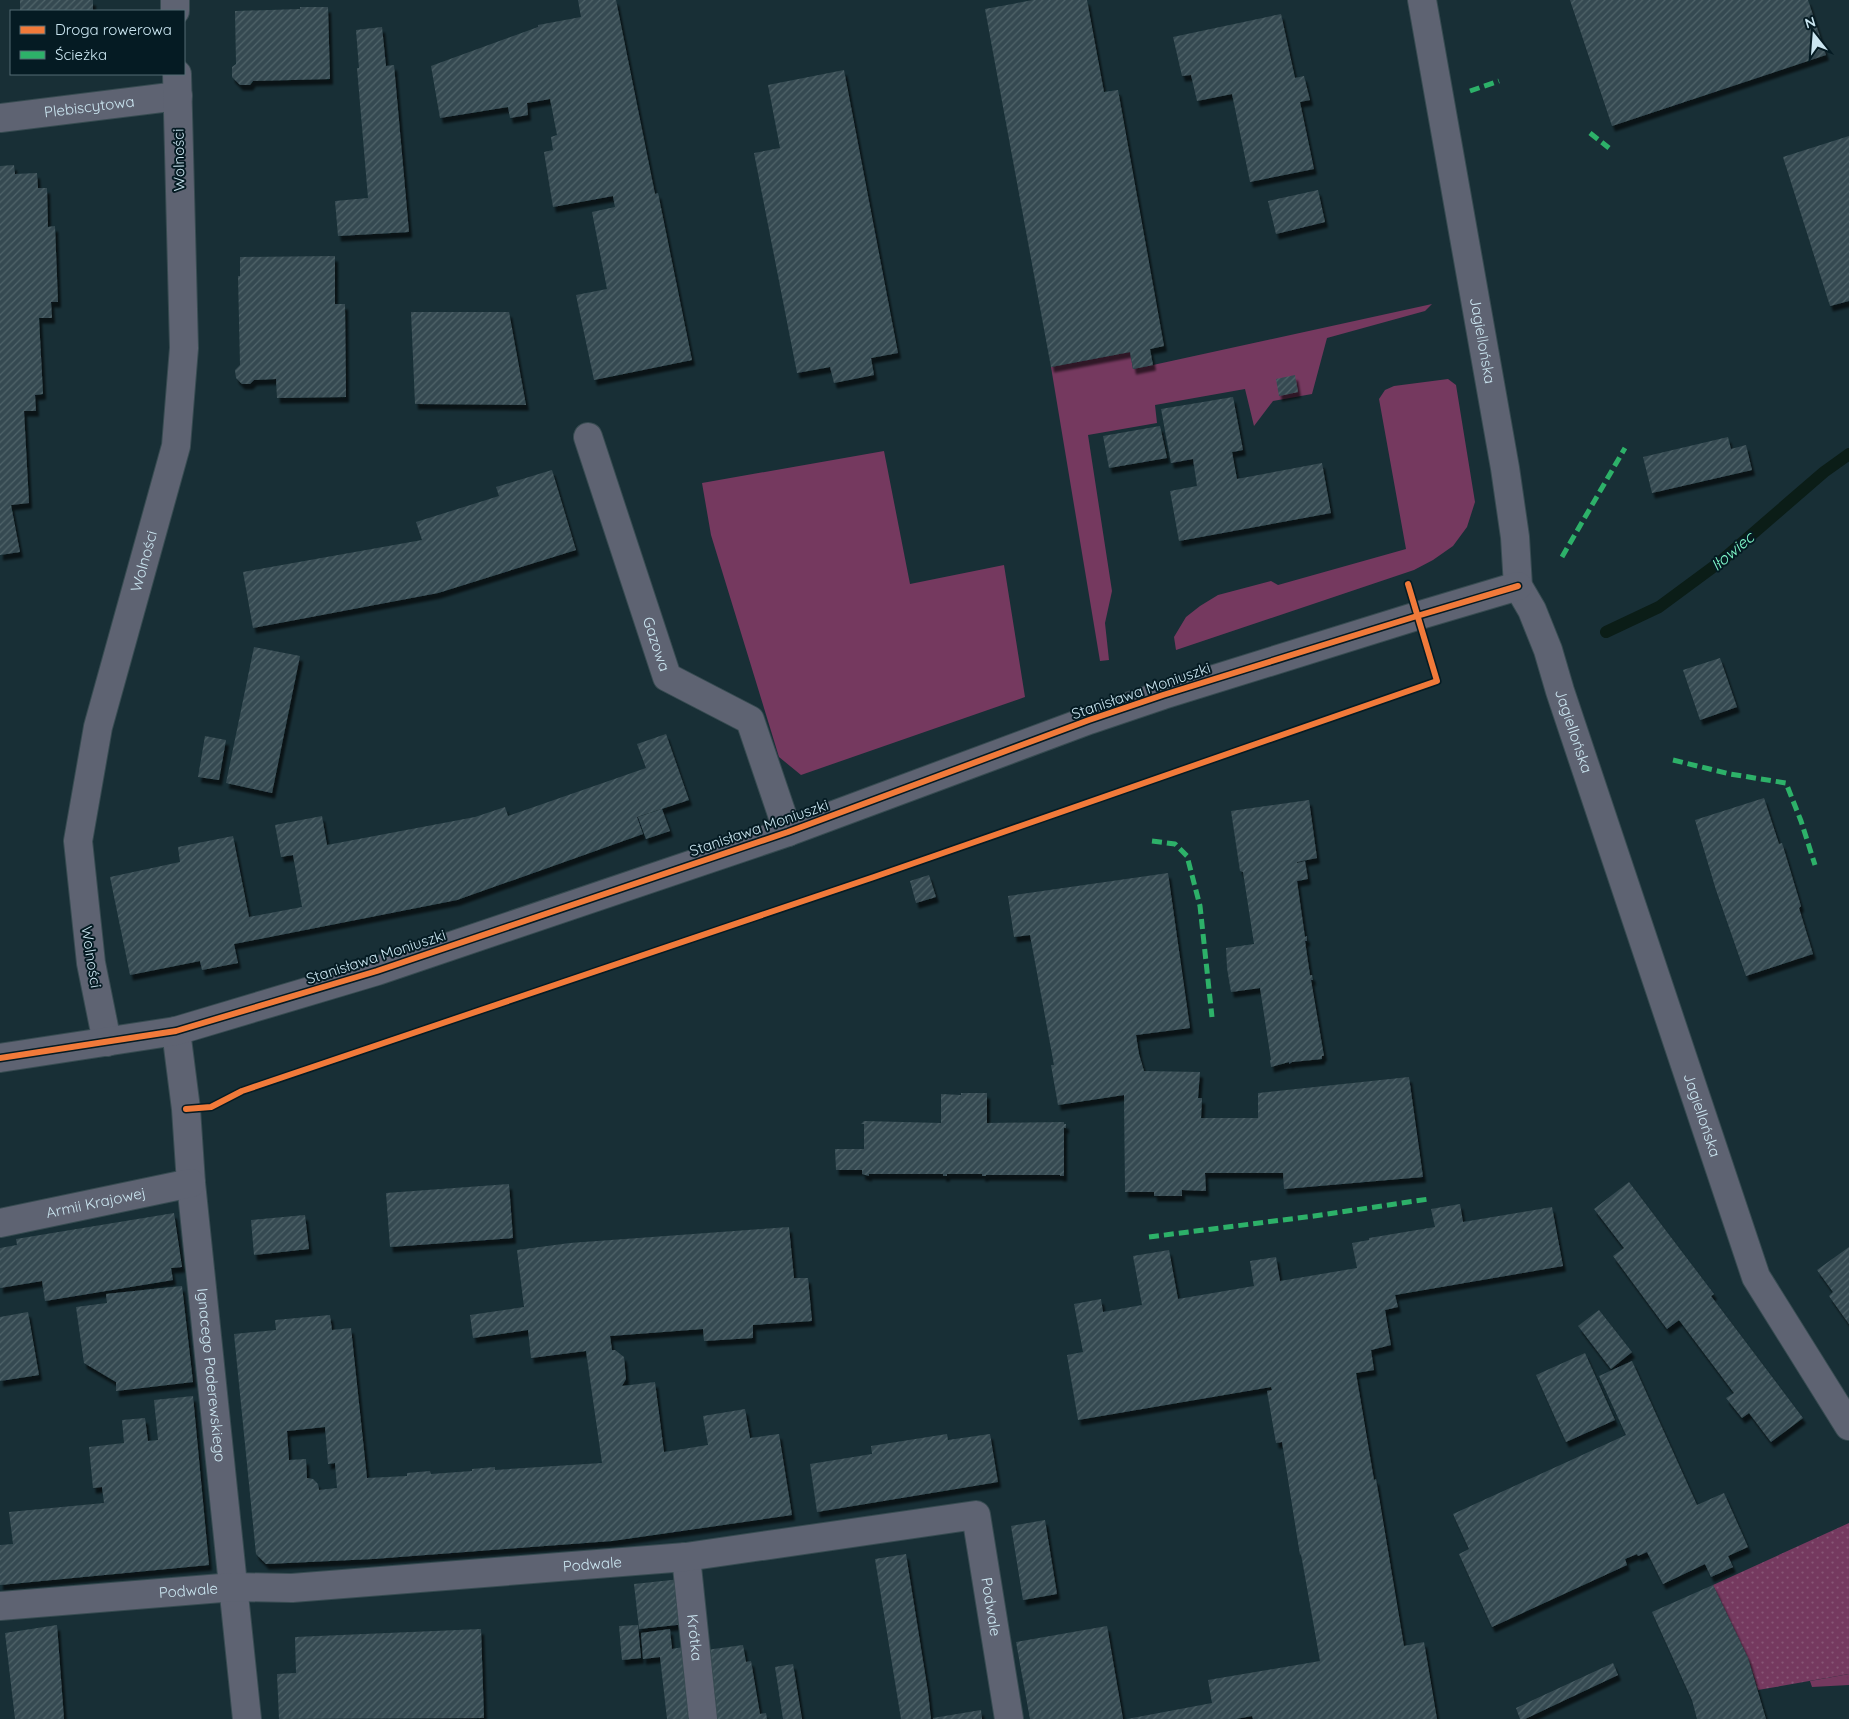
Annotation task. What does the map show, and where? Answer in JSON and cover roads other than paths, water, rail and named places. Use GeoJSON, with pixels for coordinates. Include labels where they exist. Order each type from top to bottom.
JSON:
{"type":"FeatureCollection","features":[{"type":"Feature","properties":{"kind":"street","name":"Jagiellońska"},"geometry":{"type":"LineString","coordinates":[[1422,0],[1505,468],[1515,538],[1518,586],[1532,610],[1548,650],[1560,691],[1756,1277],[1849,1426]]}},
{"type":"Feature","properties":{"kind":"street","name":"Plebiscytowa"},"geometry":{"type":"LineString","coordinates":[[0,118],[177,85]]}},
{"type":"Feature","properties":{"kind":"street","name":"Wolności"},"geometry":{"type":"LineString","coordinates":[[107,1042],[91,964],[78,841],[98,727],[176,446],[184,348],[177,85]]}},
{"type":"Feature","properties":{"kind":"street","name":"Gazowa"},"geometry":{"type":"LineString","coordinates":[[588,437],[667,677],[750,720],[788,832]]}},
{"type":"Feature","properties":{"kind":"street","name":"Stanisława Moniuszki"},"geometry":{"type":"LineString","coordinates":[[0,1058],[176,1031],[377,971],[788,832],[1089,720],[1163,695],[1518,586]]}},
{"type":"Feature","properties":{"kind":"street","name":"Ignacego Paderewskiego"},"geometry":{"type":"LineString","coordinates":[[176,1031],[186,1109],[247,1719]]}},
{"type":"Feature","properties":{"kind":"street","name":"Armii Krajowej"},"geometry":{"type":"LineString","coordinates":[[0,1223],[192,1183]]}},
{"type":"Feature","properties":{"kind":"street","name":"Podwale"},"geometry":{"type":"LineString","coordinates":[[0,1606],[234,1587],[292,1588],[686,1557],[976,1515],[1009,1719]]}},
{"type":"Feature","properties":{"kind":"street","name":"Krótka"},"geometry":{"type":"LineString","coordinates":[[686,1557],[703,1719]]}},
{"type":"Feature","properties":{"kind":"waterway","name":"Iłowiec"},"geometry":{"type":"LineString","coordinates":[[1606,632],[1659,607],[1720,562],[1824,472],[1849,454]]}}]}
